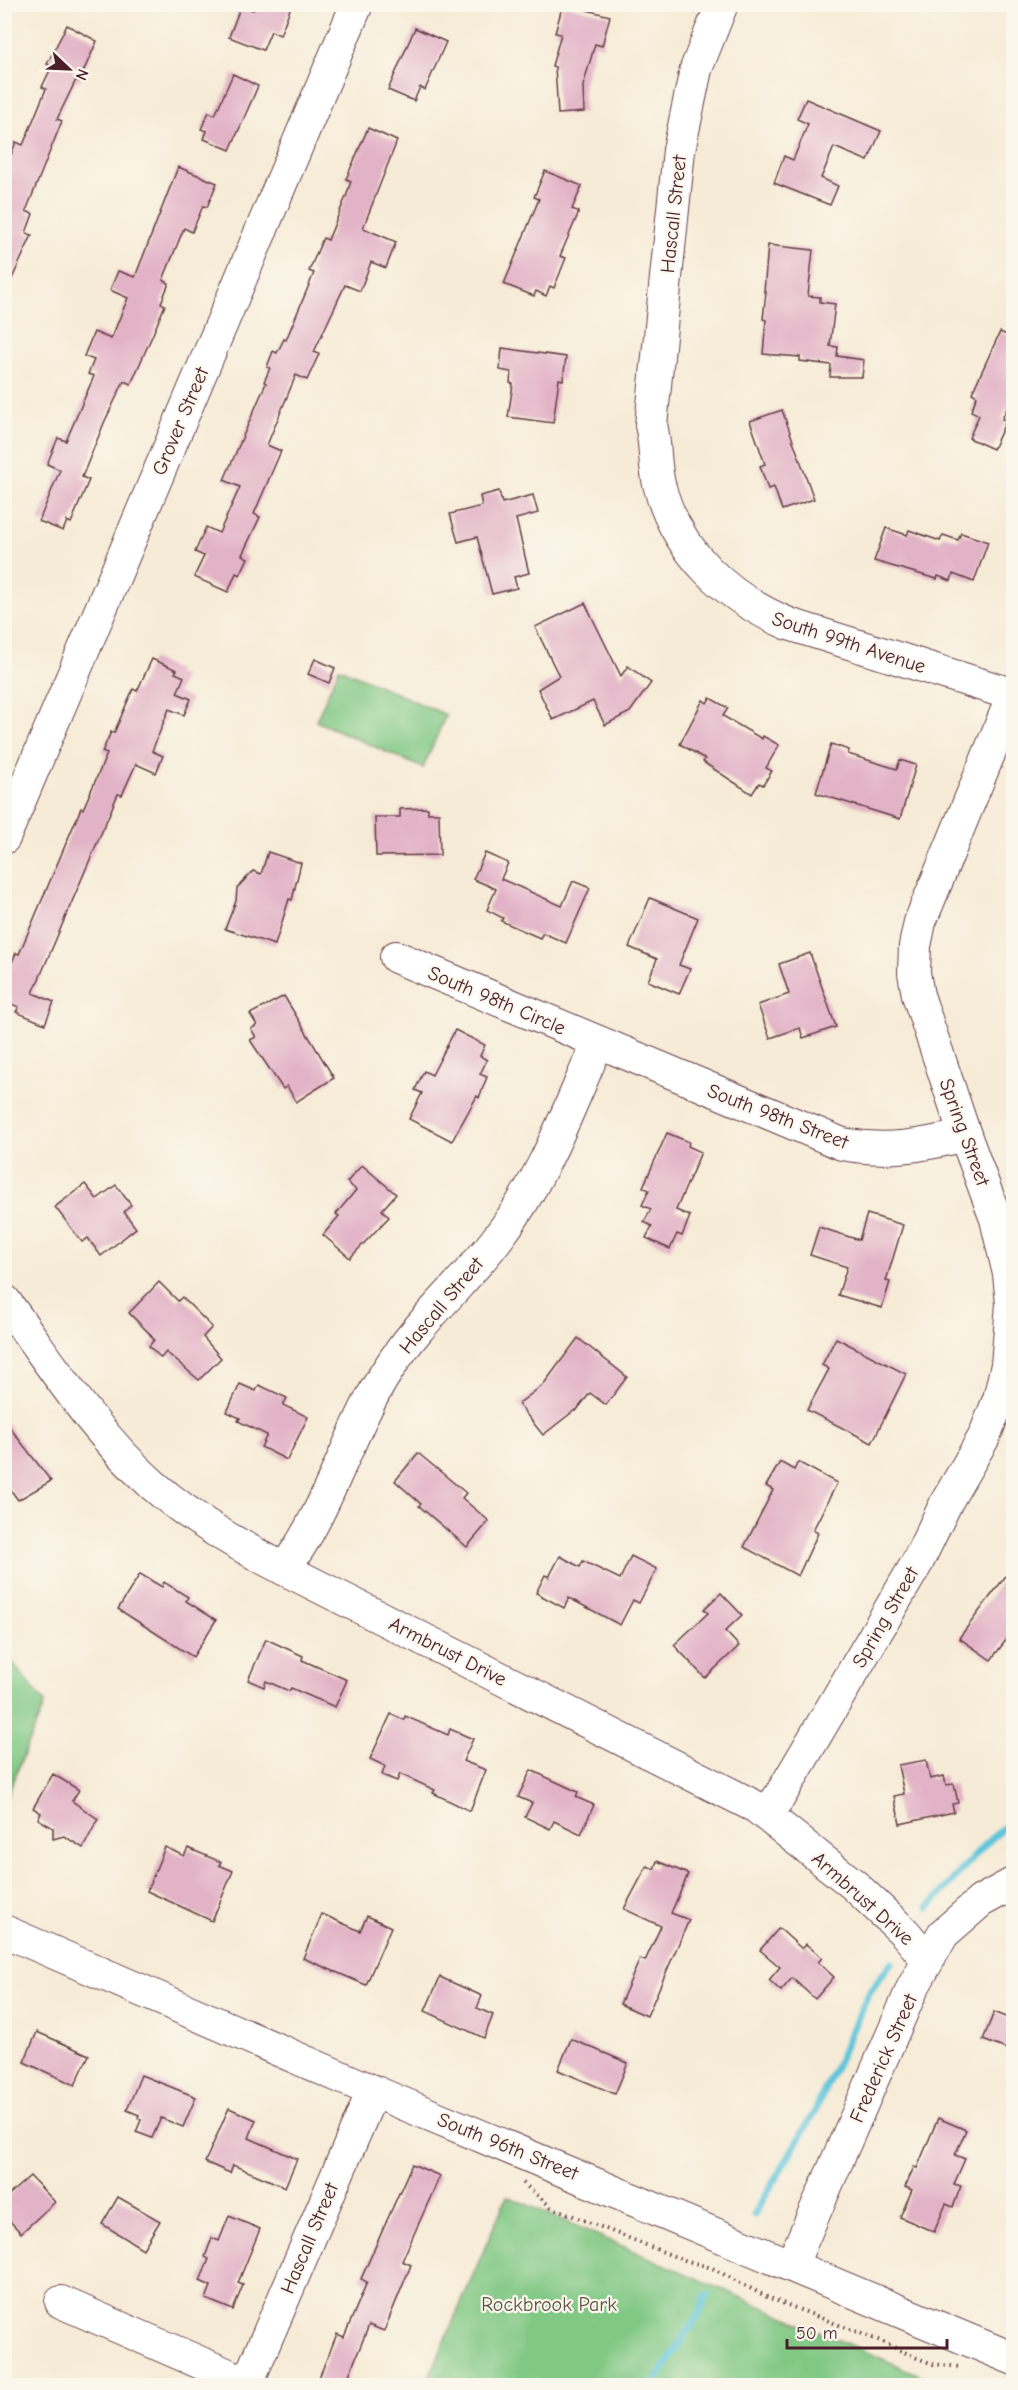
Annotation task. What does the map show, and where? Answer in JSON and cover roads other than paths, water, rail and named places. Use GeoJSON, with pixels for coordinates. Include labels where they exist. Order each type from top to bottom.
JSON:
{"type":"FeatureCollection","features":[{"type":"Feature","properties":{"kind":"street","name":"Grover Street"},"geometry":{"type":"LineString","coordinates":[[4,838],[357,4]]}},
{"type":"Feature","properties":{"kind":"street","name":"Hascall Street"},"geometry":{"type":"LineString","coordinates":[[652,430],[681,138],[696,69],[722,4]]}},
{"type":"Feature","properties":{"kind":"street","name":"South 99th Avenue"},"geometry":{"type":"LineString","coordinates":[[652,430],[655,464],[667,508],[682,539],[703,567],[731,593],[760,612],[789,624],[1013,694]]}},
{"type":"Feature","properties":{"kind":"street","name":"Spring Street"},"geometry":{"type":"LineString","coordinates":[[766,1814],[780,1796],[917,1563],[947,1501],[984,1437],[999,1399],[1011,1335],[1009,1274],[996,1219],[918,995],[914,973],[915,946],[926,903],[1013,694]]}},
{"type":"Feature","properties":{"kind":"street","name":"South 98th Circle"},"geometry":{"type":"LineString","coordinates":[[396,957],[598,1042]]}},
{"type":"Feature","properties":{"kind":"street","name":"Hascall Street"},"geometry":{"type":"LineString","coordinates":[[284,1569],[304,1539],[360,1418],[389,1367],[421,1325],[496,1241],[529,1194],[549,1156],[598,1042]]}},
{"type":"Feature","properties":{"kind":"street","name":"South 98th Street"},"geometry":{"type":"LineString","coordinates":[[598,1042],[842,1144],[872,1149],[899,1149],[965,1135]]}},
{"type":"Feature","properties":{"kind":"street","name":"Armbrust Drive"},"geometry":{"type":"LineString","coordinates":[[4,1300],[117,1449],[153,1485],[192,1516],[232,1542],[284,1569],[756,1807],[854,1885],[905,1933],[928,1960]]}},
{"type":"Feature","properties":{"kind":"street","name":"Frederick Street"},"geometry":{"type":"LineString","coordinates":[[792,2264],[913,1987],[943,1934],[981,1900],[1014,1883]]}},
{"type":"Feature","properties":{"kind":"street","name":"South 96th Street"},"geometry":{"type":"LineString","coordinates":[[4,1930],[373,2091],[792,2264],[1014,2359]]}},
{"type":"Feature","properties":{"kind":"street","name":"Hascall Street"},"geometry":{"type":"LineString","coordinates":[[246,2384],[373,2091]]}},
{"type":"Feature","properties":{"kind":"street"},"geometry":{"type":"LineString","coordinates":[[61,2302],[246,2384]]}},
{"type":"Feature","properties":{"kind":"waterway"},"geometry":{"type":"LineString","coordinates":[[929,1907],[984,1845],[1014,1819]]}},
{"type":"Feature","properties":{"kind":"waterway"},"geometry":{"type":"LineString","coordinates":[[754,2215],[814,2113],[869,1993],[891,1963]]}},
{"type":"Feature","properties":{"kind":"waterway"},"geometry":{"type":"LineString","coordinates":[[652,2386],[696,2319],[707,2295]]}},
{"type":"Feature","properties":{"kind":"park label","name":"Rockbrook Park"},"geometry":{"type":"Point","coordinates":[549,2304]}}]}
